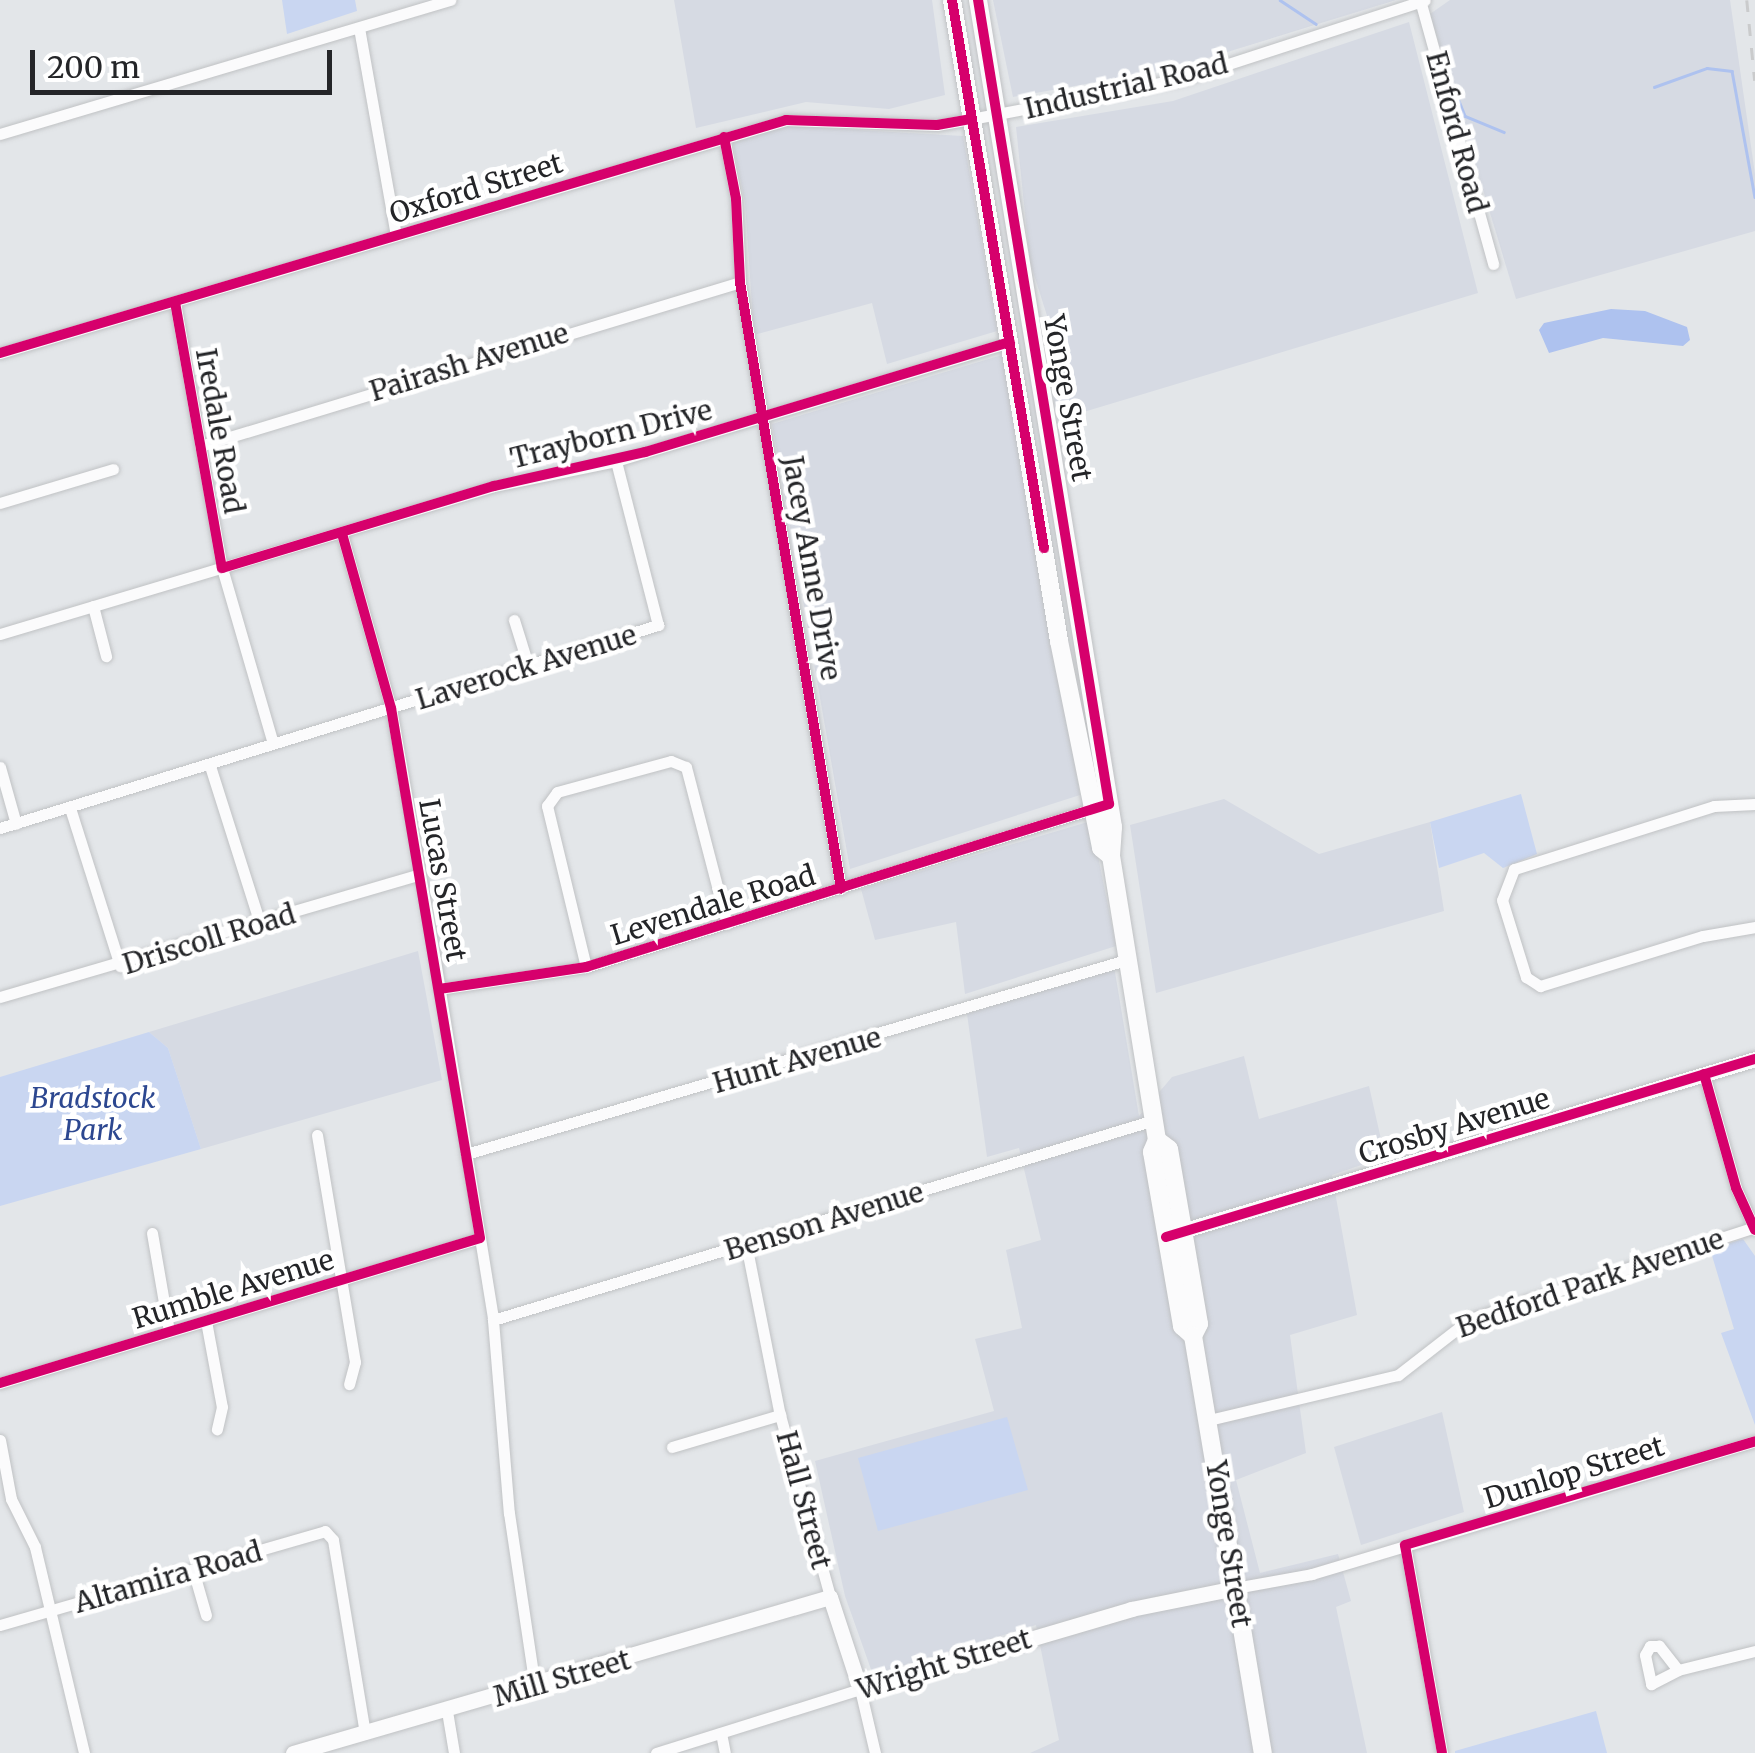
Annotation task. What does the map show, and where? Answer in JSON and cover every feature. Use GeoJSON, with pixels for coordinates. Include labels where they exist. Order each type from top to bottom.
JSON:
{"type":"FeatureCollection","features":[{"type":"Feature","properties":{"kind":"main road","name":"Yonge Street"},"geometry":{"type":"LineString","coordinates":[[952,0],[1010,342],[1101,807],[1116,846],[1110,856],[1126,960],[1157,1140],[1169,1149],[1175,1233],[1199,1324],[1194,1336],[1263,1753]]}},
{"type":"Feature","properties":{"kind":"main road","name":"Yonge Street"},"geometry":{"type":"LineString","coordinates":[[978,0],[1101,807]]}},
{"type":"Feature","properties":{"kind":"street"},"geometry":{"type":"LineString","coordinates":[[0,134],[450,0]]}},
{"type":"Feature","properties":{"kind":"street","name":"Industrial Road"},"geometry":{"type":"LineString","coordinates":[[971,120],[1186,78],[1422,1]]}},
{"type":"Feature","properties":{"kind":"street","name":"Enford Road"},"geometry":{"type":"LineString","coordinates":[[1422,1],[1493,264]]}},
{"type":"Feature","properties":{"kind":"street"},"geometry":{"type":"LineString","coordinates":[[360,28],[396,235]]}},
{"type":"Feature","properties":{"kind":"street","name":"Oxford Street"},"geometry":{"type":"LineString","coordinates":[[0,353],[724,137],[806,118],[900,125],[971,120]]}},
{"type":"Feature","properties":{"kind":"street","name":"Jacey Anne Drive"},"geometry":{"type":"LineString","coordinates":[[724,137],[736,199],[740,282],[842,889]]}},
{"type":"Feature","properties":{"kind":"street","name":"Pairash Avenue"},"geometry":{"type":"LineString","coordinates":[[200,446],[740,282]]}},
{"type":"Feature","properties":{"kind":"street","name":"Iredale Road"},"geometry":{"type":"LineString","coordinates":[[175,302],[222,568],[272,743]]}},
{"type":"Feature","properties":{"kind":"street","name":"Trayborn Drive"},"geometry":{"type":"LineString","coordinates":[[0,634],[494,486],[616,461],[1010,342]]}},
{"type":"Feature","properties":{"kind":"street","name":"Laverock Avenue"},"geometry":{"type":"LineString","coordinates":[[0,828],[658,624],[616,461]]}},
{"type":"Feature","properties":{"kind":"street"},"geometry":{"type":"LineString","coordinates":[[0,503],[114,468]]}},
{"type":"Feature","properties":{"kind":"street","name":"Lucas Street"},"geometry":{"type":"LineString","coordinates":[[342,534],[391,708],[439,989],[493,1320],[510,1513],[534,1686]]}},
{"type":"Feature","properties":{"kind":"street"},"geometry":{"type":"LineString","coordinates":[[93,606],[106,656]]}},
{"type":"Feature","properties":{"kind":"street"},"geometry":{"type":"LineString","coordinates":[[514,620],[528,665]]}},
{"type":"Feature","properties":{"kind":"street"},"geometry":{"type":"LineString","coordinates":[[586,966],[547,806],[557,792],[672,761],[686,766],[727,924]]}},
{"type":"Feature","properties":{"kind":"street"},"geometry":{"type":"LineString","coordinates":[[210,766],[260,924]]}},
{"type":"Feature","properties":{"kind":"street"},"geometry":{"type":"LineString","coordinates":[[0,767],[16,824]]}},
{"type":"Feature","properties":{"kind":"street"},"geometry":{"type":"LineString","coordinates":[[1755,804],[1714,806],[1514,869],[1502,900],[1526,978],[1540,986],[1704,936],[1755,927]]}},
{"type":"Feature","properties":{"kind":"street","name":"Levendale Road"},"geometry":{"type":"LineString","coordinates":[[439,989],[586,966],[1101,807]]}},
{"type":"Feature","properties":{"kind":"street"},"geometry":{"type":"LineString","coordinates":[[70,808],[120,966]]}},
{"type":"Feature","properties":{"kind":"street","name":"Driscoll Road"},"geometry":{"type":"LineString","coordinates":[[0,997],[120,966],[418,876]]}},
{"type":"Feature","properties":{"kind":"street","name":"Hunt Avenue"},"geometry":{"type":"LineString","coordinates":[[466,1154],[1126,960]]}},
{"type":"Feature","properties":{"kind":"street","name":"Crosby Avenue"},"geometry":{"type":"LineString","coordinates":[[1175,1233],[1755,1059]]}},
{"type":"Feature","properties":{"kind":"street"},"geometry":{"type":"LineString","coordinates":[[1704,1074],[1755,1228]]}},
{"type":"Feature","properties":{"kind":"street","name":"Benson Avenue"},"geometry":{"type":"LineString","coordinates":[[493,1320],[1154,1120]]}},
{"type":"Feature","properties":{"kind":"street"},"geometry":{"type":"LineString","coordinates":[[318,1135],[355,1362],[349,1384]]}},
{"type":"Feature","properties":{"kind":"street","name":"Bedford Park Avenue"},"geometry":{"type":"LineString","coordinates":[[1209,1420],[1398,1375],[1470,1319],[1755,1228]]}},
{"type":"Feature","properties":{"kind":"street"},"geometry":{"type":"LineString","coordinates":[[152,1232],[170,1332]]}},
{"type":"Feature","properties":{"kind":"street","name":"Rumble Avenue"},"geometry":{"type":"LineString","coordinates":[[0,1383],[480,1238]]}},
{"type":"Feature","properties":{"kind":"street","name":"Hall Street"},"geometry":{"type":"LineString","coordinates":[[746,1244],[780,1415],[875,1753]]}},
{"type":"Feature","properties":{"kind":"street"},"geometry":{"type":"LineString","coordinates":[[206,1321],[222,1407],[217,1430]]}},
{"type":"Feature","properties":{"kind":"street"},"geometry":{"type":"LineString","coordinates":[[672,1447],[780,1415]]}},
{"type":"Feature","properties":{"kind":"street"},"geometry":{"type":"LineString","coordinates":[[0,1440],[12,1499],[35,1547],[52,1610],[84,1753]]}},
{"type":"Feature","properties":{"kind":"street","name":"Dunlop Street"},"geometry":{"type":"LineString","coordinates":[[1235,1588],[1405,1546],[1755,1441]]}},
{"type":"Feature","properties":{"kind":"street","name":"Altamira Road"},"geometry":{"type":"LineString","coordinates":[[0,1626],[325,1532],[333,1540],[365,1732]]}},
{"type":"Feature","properties":{"kind":"street"},"geometry":{"type":"LineString","coordinates":[[1405,1546],[1442,1753]]}},
{"type":"Feature","properties":{"kind":"street"},"geometry":{"type":"LineString","coordinates":[[193,1570],[206,1615]]}},
{"type":"Feature","properties":{"kind":"street","name":"Wright Street"},"geometry":{"type":"LineString","coordinates":[[656,1753],[1131,1608],[1235,1588]]}},
{"type":"Feature","properties":{"kind":"street","name":"Mill Street"},"geometry":{"type":"LineString","coordinates":[[292,1753],[320,1749],[365,1732],[446,1712],[830,1596]]}},
{"type":"Feature","properties":{"kind":"street"},"geometry":{"type":"LineString","coordinates":[[1678,1670],[1755,1651]]}},
{"type":"Feature","properties":{"kind":"street"},"geometry":{"type":"LineString","coordinates":[[446,1712],[454,1753]]}},
{"type":"Feature","properties":{"kind":"street"},"geometry":{"type":"LineString","coordinates":[[721,1733],[725,1753]]}},
{"type":"Feature","properties":{"kind":"shaded area"},"geometry":{"type":"Polygon","coordinates":[[[674,0],[932,0],[945,95],[889,109],[806,102],[696,128],[674,0]]]}},
{"type":"Feature","properties":{"kind":"shaded area"},"geometry":{"type":"Polygon","coordinates":[[[993,0],[1396,0],[1175,68],[1013,97],[993,0]]]}},
{"type":"Feature","properties":{"kind":"shaded area"},"geometry":{"type":"Polygon","coordinates":[[[1450,0],[1730,0],[1755,174],[1755,231],[1516,299],[1430,14],[1450,0]]]}},
{"type":"Feature","properties":{"kind":"shaded area"},"geometry":{"type":"Polygon","coordinates":[[[1409,22],[1478,293],[1057,420],[1044,327],[1049,322],[1030,262],[1016,127],[1173,101],[1409,22]]]}},
{"type":"Feature","properties":{"kind":"shaded area"},"geometry":{"type":"Polygon","coordinates":[[[786,126],[963,136],[997,331],[887,364],[872,303],[754,335],[745,203],[733,143],[786,126]]]}},
{"type":"Feature","properties":{"kind":"shaded area"},"geometry":{"type":"Polygon","coordinates":[[[1002,355],[1080,795],[850,869],[772,424],[1002,355]]]}},
{"type":"Feature","properties":{"kind":"shaded area"},"geometry":{"type":"Polygon","coordinates":[[[1224,799],[1319,854],[1430,822],[1444,911],[1156,993],[1130,825],[1224,799]]]}},
{"type":"Feature","properties":{"kind":"shaded area"},"geometry":{"type":"Polygon","coordinates":[[[1091,821],[1116,946],[965,994],[956,922],[875,940],[861,889],[1091,821]]]}},
{"type":"Feature","properties":{"kind":"shaded area"},"geometry":{"type":"Polygon","coordinates":[[[418,951],[442,1080],[201,1149],[168,1048],[149,1032],[418,951]]]}},
{"type":"Feature","properties":{"kind":"shaded area"},"geometry":{"type":"Polygon","coordinates":[[[1114,966],[1139,1116],[1172,1077],[1244,1056],[1259,1119],[1369,1086],[1385,1157],[1332,1175],[1357,1315],[1290,1335],[1306,1453],[1236,1480],[1260,1573],[1338,1554],[1351,1601],[1336,1607],[1367,1753],[1030,1753],[1059,1740],[1036,1625],[873,1675],[845,1596],[815,1461],[994,1411],[975,1339],[1022,1328],[1006,1250],[1041,1240],[1019,1148],[987,1157],[967,1014],[1114,966]]]}},
{"type":"Feature","properties":{"kind":"shaded area"},"geometry":{"type":"Polygon","coordinates":[[[1442,1412],[1464,1512],[1361,1545],[1334,1447],[1442,1412]]]}},
{"type":"Feature","properties":{"kind":"green space"},"geometry":{"type":"Polygon","coordinates":[[[282,0],[355,0],[357,11],[287,34],[282,0]]]}},
{"type":"Feature","properties":{"kind":"green space"},"geometry":{"type":"Polygon","coordinates":[[[1521,794],[1537,854],[1503,868],[1484,853],[1439,868],[1430,822],[1521,794]]]}},
{"type":"Feature","properties":{"kind":"green space","name":"Bradstock Park"},"geometry":{"type":"Polygon","coordinates":[[[149,1032],[168,1048],[201,1149],[0,1206],[0,1077],[149,1032]]]}},
{"type":"Feature","properties":{"kind":"green space"},"geometry":{"type":"Polygon","coordinates":[[[1743,1239],[1755,1256],[1755,1425],[1721,1333],[1734,1329],[1710,1249],[1743,1239]]]}},
{"type":"Feature","properties":{"kind":"green space"},"geometry":{"type":"Polygon","coordinates":[[[1007,1417],[1028,1490],[878,1531],[858,1458],[1007,1417]]]}},
{"type":"Feature","properties":{"kind":"green space"},"geometry":{"type":"Polygon","coordinates":[[[1596,1711],[1607,1753],[1455,1753],[1455,1751],[1596,1711]]]}},
{"type":"Feature","properties":{"kind":"water"},"geometry":{"type":"Polygon","coordinates":[[[1611,309],[1645,311],[1687,327],[1690,340],[1683,346],[1603,338],[1549,353],[1539,330],[1544,323],[1611,309]]]}},
{"type":"Feature","properties":{"kind":"waterway"},"geometry":{"type":"LineString","coordinates":[[1280,0],[1316,24]]}},
{"type":"Feature","properties":{"kind":"waterway"},"geometry":{"type":"LineString","coordinates":[[1654,87],[1707,68],[1732,71],[1755,197]]}},
{"type":"Feature","properties":{"kind":"waterway"},"geometry":{"type":"LineString","coordinates":[[1459,101],[1465,116],[1504,132]]}},
{"type":"Feature","properties":{"kind":"railway"},"geometry":{"type":"LineString","coordinates":[[1747,0],[1755,81]]}},
{"type":"Feature","properties":{"kind":"cycle path"},"geometry":{"type":"LineString","coordinates":[[952,0],[1044,548]]}},
{"type":"Feature","properties":{"kind":"cycle path"},"geometry":{"type":"LineString","coordinates":[[439,989],[586,967],[1109,804],[978,0]]}},
{"type":"Feature","properties":{"kind":"cycle path"},"geometry":{"type":"LineString","coordinates":[[0,353],[786,120],[937,125],[971,119]]}},
{"type":"Feature","properties":{"kind":"cycle path"},"geometry":{"type":"LineString","coordinates":[[724,137],[736,199],[740,282],[841,889]]}},
{"type":"Feature","properties":{"kind":"cycle path"},"geometry":{"type":"LineString","coordinates":[[175,302],[222,568],[494,486],[645,452],[1010,342]]}},
{"type":"Feature","properties":{"kind":"cycle path"},"geometry":{"type":"LineString","coordinates":[[0,1383],[480,1238],[391,708],[342,534]]}},
{"type":"Feature","properties":{"kind":"cycle path"},"geometry":{"type":"LineString","coordinates":[[1166,1237],[1755,1059]]}},
{"type":"Feature","properties":{"kind":"cycle path"},"geometry":{"type":"LineString","coordinates":[[1704,1074],[1736,1188],[1755,1230]]}},
{"type":"Feature","properties":{"kind":"cycle path"},"geometry":{"type":"LineString","coordinates":[[1442,1753],[1405,1545],[1755,1441]]}}]}
